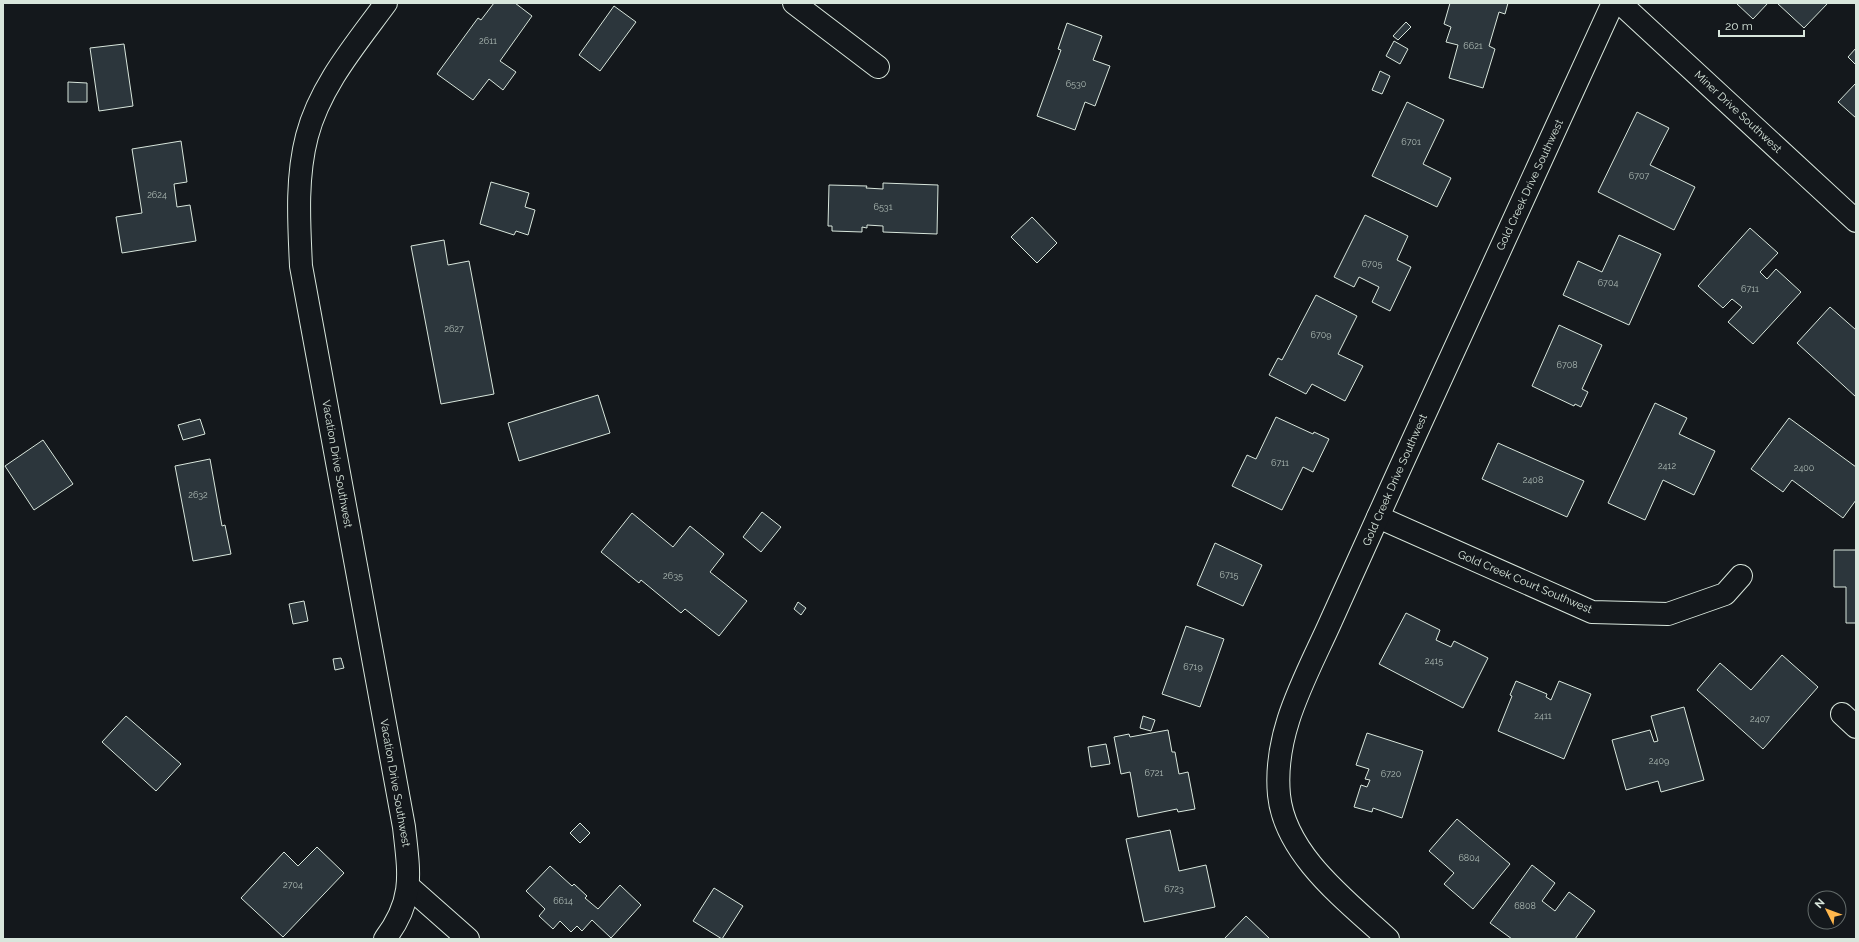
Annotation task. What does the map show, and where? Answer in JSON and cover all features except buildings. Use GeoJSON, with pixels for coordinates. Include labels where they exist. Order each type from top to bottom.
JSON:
{"type":"FeatureCollection","features":[{"type":"Feature","properties":{"kind":"street","name":"Vacation Drive Southwest"},"geometry":{"type":"LineString","coordinates":[[385,939],[400,919],[405,904],[409,871],[404,826],[301,266],[299,211],[300,184],[307,136],[315,113],[336,72],[386,3]]}},
{"type":"Feature","properties":{"kind":"street"},"geometry":{"type":"LineString","coordinates":[[794,3],[878,67]]}},
{"type":"Feature","properties":{"kind":"street","name":"Gold Creek Drive Southwest"},"geometry":{"type":"LineString","coordinates":[[1388,939],[1320,875],[1306,858],[1287,825],[1279,799],[1278,766],[1287,721],[1378,517],[1613,3]]}},
{"type":"Feature","properties":{"kind":"street","name":"Miner Drive Southwest"},"geometry":{"type":"LineString","coordinates":[[1620,3],[1856,221]]}},
{"type":"Feature","properties":{"kind":"street","name":"Gold Creek Court Southwest"},"geometry":{"type":"LineString","coordinates":[[1378,517],[1592,612],[1668,614],[1725,594],[1741,576]]}},
{"type":"Feature","properties":{"kind":"street"},"geometry":{"type":"LineString","coordinates":[[408,886],[468,939]]}}]}
